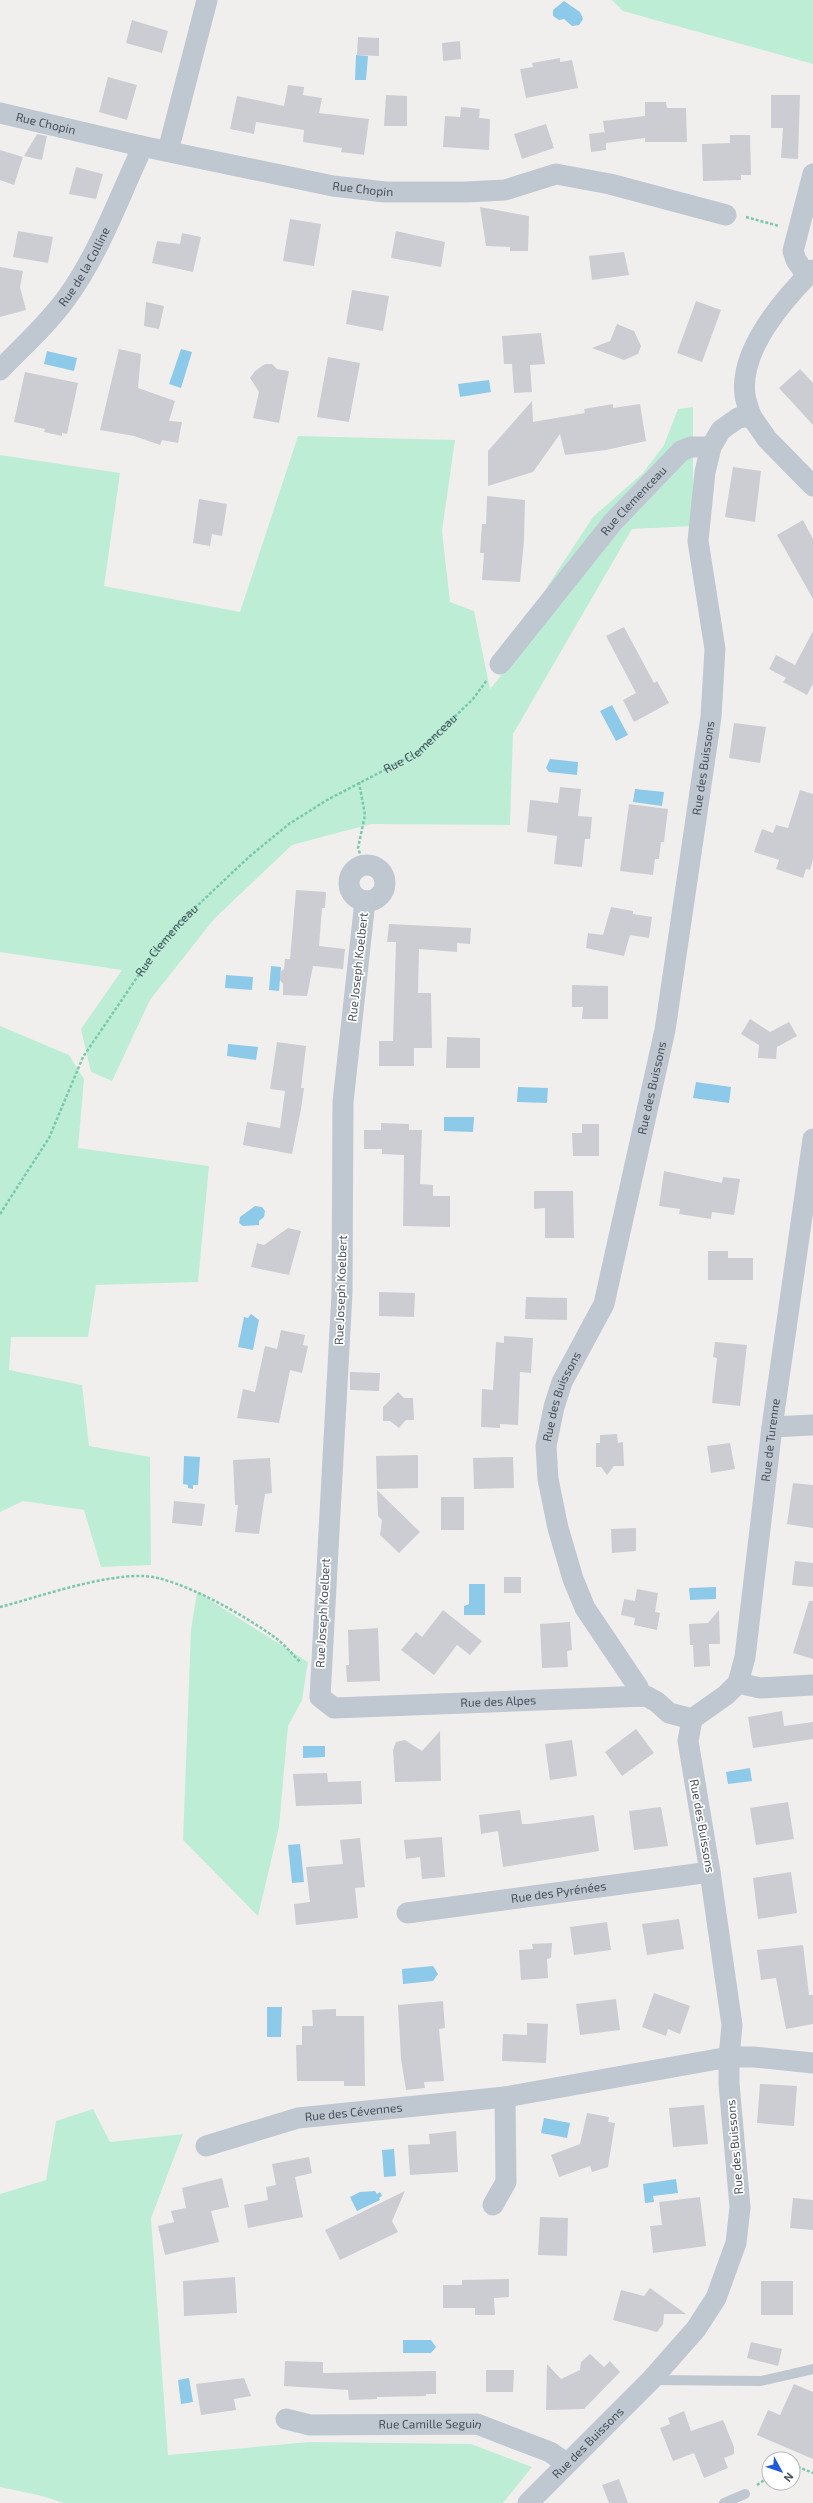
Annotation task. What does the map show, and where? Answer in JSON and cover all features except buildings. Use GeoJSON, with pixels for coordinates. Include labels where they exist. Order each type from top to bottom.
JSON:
{"type":"FeatureCollection","features":[{"type":"Feature","properties":{"kind":"street"},"geometry":{"type":"LineString","coordinates":[[168,151],[206,0]]}},
{"type":"Feature","properties":{"kind":"street","name":"Rue Chopin"},"geometry":{"type":"LineString","coordinates":[[0,113],[141,146],[325,184],[385,192],[505,190],[556,174],[570,175],[733,215]]}},
{"type":"Feature","properties":{"kind":"street","name":"Rue de la Colline"},"geometry":{"type":"LineString","coordinates":[[0,370],[46,323],[68,295],[99,242],[138,157],[141,146]]}},
{"type":"Feature","properties":{"kind":"street"},"geometry":{"type":"LineString","coordinates":[[813,174],[793,251],[796,260],[810,273],[783,300],[759,339],[748,364],[745,395],[751,416],[768,439],[813,486]]}},
{"type":"Feature","properties":{"kind":"street"},"geometry":{"type":"LineString","coordinates":[[711,447],[721,430],[738,418],[751,416]]}},
{"type":"Feature","properties":{"kind":"street","name":"Rue Clemenceau"},"geometry":{"type":"LineString","coordinates":[[500,664],[613,522],[670,462],[681,451],[691,447],[711,447]]}},
{"type":"Feature","properties":{"kind":"street","name":"Rue des Buissons"},"geometry":{"type":"LineString","coordinates":[[640,1696],[638,1687],[585,1608],[572,1579],[558,1528],[548,1479],[546,1446],[554,1407],[562,1382],[606,1297],[664,1030],[711,717],[714,649],[698,541],[705,472],[711,447]]}},
{"type":"Feature","properties":{"kind":"street","name":"Rue Joseph Koelbert"},"geometry":{"type":"LineString","coordinates":[[364,865],[376,867],[381,871],[386,882],[382,894],[371,901],[365,901],[355,896],[349,886],[354,870],[364,865]]}},
{"type":"Feature","properties":{"kind":"street","name":"Rue Joseph Koelbert"},"geometry":{"type":"LineString","coordinates":[[319,1679],[342,1293],[343,1102],[365,901]]}},
{"type":"Feature","properties":{"kind":"street","name":"Rue de Turenne"},"geometry":{"type":"LineString","coordinates":[[738,1683],[745,1657],[772,1427],[813,1139]]}},
{"type":"Feature","properties":{"kind":"street"},"geometry":{"type":"LineString","coordinates":[[772,1427],[813,1424]]}},
{"type":"Feature","properties":{"kind":"street","name":"Rue des Alpes"},"geometry":{"type":"LineString","coordinates":[[319,1679],[320,1696],[334,1708],[640,1696],[651,1698],[669,1713],[692,1718]]}},
{"type":"Feature","properties":{"kind":"street"},"geometry":{"type":"LineString","coordinates":[[692,1718],[726,1695],[738,1683],[760,1688],[813,1685]]}},
{"type":"Feature","properties":{"kind":"street","name":"Rue des Buissons"},"geometry":{"type":"LineString","coordinates":[[528,2503],[566,2463],[651,2380],[696,2329],[716,2298],[736,2243],[740,2207],[728,2057],[732,2025],[710,1872],[688,1741],[692,1718]]}},
{"type":"Feature","properties":{"kind":"street","name":"Rue des Pyrénées"},"geometry":{"type":"LineString","coordinates":[[407,1913],[710,1872]]}},
{"type":"Feature","properties":{"kind":"street","name":"Rue des Cévennes"},"geometry":{"type":"LineString","coordinates":[[206,2146],[298,2118],[505,2097],[728,2057],[754,2057],[813,2063]]}},
{"type":"Feature","properties":{"kind":"street"},"geometry":{"type":"LineString","coordinates":[[493,2205],[506,2182],[505,2097]]}},
{"type":"Feature","properties":{"kind":"street","name":"Rue Camille Seguin"},"geometry":{"type":"LineString","coordinates":[[286,2419],[310,2425],[477,2424],[550,2452],[566,2463]]}},
{"type":"Feature","properties":{"kind":"lane"},"geometry":{"type":"LineString","coordinates":[[651,2380],[761,2381],[813,2369]]}},
{"type":"Feature","properties":{"kind":"lane"},"geometry":{"type":"LineString","coordinates":[[724,2503],[745,2494]]}},
{"type":"Feature","properties":{"kind":"path"},"geometry":{"type":"LineString","coordinates":[[733,215],[778,225]]}},
{"type":"Feature","properties":{"kind":"path","name":"Rue Clemenceau"},"geometry":{"type":"LineString","coordinates":[[0,1214],[49,1138],[82,1057],[155,951],[182,920],[250,856],[289,824],[359,782],[417,753],[473,699],[500,664]]}},
{"type":"Feature","properties":{"kind":"path"},"geometry":{"type":"LineString","coordinates":[[359,782],[365,815],[358,848],[364,865]]}},
{"type":"Feature","properties":{"kind":"path"},"geometry":{"type":"LineString","coordinates":[[0,1607],[110,1579],[144,1576],[185,1588],[246,1617],[278,1640],[319,1679]]}},
{"type":"Feature","properties":{"kind":"path"},"geometry":{"type":"LineString","coordinates":[[801,2468],[813,2473]]}},
{"type":"Feature","properties":{"kind":"green space"},"geometry":{"type":"Polygon","coordinates":[[[612,0],[813,0],[813,64],[623,11],[612,0]]]}},
{"type":"Feature","properties":{"kind":"green space"},"geometry":{"type":"Polygon","coordinates":[[[693,407],[693,526],[632,529],[513,734],[510,825],[371,824],[292,845],[214,919],[150,1000],[112,1081],[91,1072],[81,1029],[122,970],[0,952],[0,455],[120,473],[104,586],[240,612],[298,436],[455,440],[442,531],[450,602],[474,611],[490,689],[542,625],[547,587],[593,517],[643,473],[664,445],[678,409],[693,407]]]}},
{"type":"Feature","properties":{"kind":"green space"},"geometry":{"type":"Polygon","coordinates":[[[0,1026],[69,1055],[84,1079],[78,1148],[209,1166],[198,1282],[96,1285],[88,1337],[11,1337],[9,1370],[82,1385],[89,1446],[150,1457],[151,1565],[101,1567],[84,1510],[23,1501],[0,1512],[0,1026]]]}},
{"type":"Feature","properties":{"kind":"green space"},"geometry":{"type":"Polygon","coordinates":[[[197,1592],[308,1662],[302,1700],[288,1726],[279,1827],[258,1916],[183,1840],[191,1630],[197,1592]]]}},
{"type":"Feature","properties":{"kind":"green space"},"geometry":{"type":"Polygon","coordinates":[[[93,2109],[110,2142],[183,2134],[151,2218],[168,2455],[309,2442],[471,2444],[532,2467],[503,2503],[64,2503],[38,2495],[0,2487],[0,2194],[46,2180],[56,2121],[93,2109]]]}},
{"type":"Feature","properties":{"kind":"water"},"geometry":{"type":"Polygon","coordinates":[[[564,1],[580,12],[583,19],[579,25],[572,26],[564,19],[559,20],[553,16],[553,10],[564,1]]]}},
{"type":"Feature","properties":{"kind":"water"},"geometry":{"type":"Polygon","coordinates":[[[356,55],[368,56],[366,80],[355,80],[356,55]]]}},
{"type":"Feature","properties":{"kind":"water"},"geometry":{"type":"Polygon","coordinates":[[[181,349],[192,352],[181,388],[169,384],[181,349]]]}},
{"type":"Feature","properties":{"kind":"water"},"geometry":{"type":"Polygon","coordinates":[[[47,351],[77,358],[74,371],[44,364],[47,351]]]}},
{"type":"Feature","properties":{"kind":"water"},"geometry":{"type":"Polygon","coordinates":[[[489,380],[491,392],[460,397],[458,384],[489,380]]]}},
{"type":"Feature","properties":{"kind":"water"},"geometry":{"type":"Polygon","coordinates":[[[612,705],[628,735],[616,741],[600,711],[612,705]]]}},
{"type":"Feature","properties":{"kind":"water"},"geometry":{"type":"Polygon","coordinates":[[[550,759],[578,762],[577,775],[549,772],[546,768],[550,759]]]}},
{"type":"Feature","properties":{"kind":"water"},"geometry":{"type":"Polygon","coordinates":[[[635,789],[664,792],[662,806],[633,802],[635,789]]]}},
{"type":"Feature","properties":{"kind":"water"},"geometry":{"type":"Polygon","coordinates":[[[271,966],[281,967],[279,991],[269,990],[271,966]]]}},
{"type":"Feature","properties":{"kind":"water"},"geometry":{"type":"Polygon","coordinates":[[[226,975],[253,977],[252,990],[225,988],[226,975]]]}},
{"type":"Feature","properties":{"kind":"water"},"geometry":{"type":"Polygon","coordinates":[[[228,1044],[258,1047],[256,1060],[227,1056],[228,1044]]]}},
{"type":"Feature","properties":{"kind":"water"},"geometry":{"type":"Polygon","coordinates":[[[696,1082],[731,1087],[729,1103],[693,1098],[696,1082]]]}},
{"type":"Feature","properties":{"kind":"water"},"geometry":{"type":"Polygon","coordinates":[[[518,1087],[548,1088],[547,1103],[517,1102],[518,1087]]]}},
{"type":"Feature","properties":{"kind":"water"},"geometry":{"type":"Polygon","coordinates":[[[444,1117],[474,1117],[473,1132],[444,1131],[444,1117]]]}},
{"type":"Feature","properties":{"kind":"water"},"geometry":{"type":"Polygon","coordinates":[[[255,1206],[262,1207],[265,1211],[264,1217],[259,1221],[259,1225],[243,1226],[239,1223],[240,1217],[255,1206]]]}},
{"type":"Feature","properties":{"kind":"water"},"geometry":{"type":"Polygon","coordinates":[[[251,1314],[259,1320],[253,1350],[238,1347],[244,1317],[248,1318],[251,1314]]]}},
{"type":"Feature","properties":{"kind":"water"},"geometry":{"type":"Polygon","coordinates":[[[184,1456],[200,1457],[198,1485],[193,1485],[193,1489],[188,1488],[188,1485],[183,1484],[184,1456]]]}},
{"type":"Feature","properties":{"kind":"water"},"geometry":{"type":"Polygon","coordinates":[[[469,1584],[485,1584],[485,1615],[464,1615],[464,1606],[469,1604],[469,1584]]]}},
{"type":"Feature","properties":{"kind":"water"},"geometry":{"type":"Polygon","coordinates":[[[716,1587],[716,1599],[690,1600],[689,1588],[716,1587]]]}},
{"type":"Feature","properties":{"kind":"water"},"geometry":{"type":"Polygon","coordinates":[[[303,1746],[325,1746],[325,1757],[303,1758],[303,1746]]]}},
{"type":"Feature","properties":{"kind":"water"},"geometry":{"type":"Polygon","coordinates":[[[750,1768],[752,1781],[728,1784],[726,1772],[750,1768]]]}},
{"type":"Feature","properties":{"kind":"water"},"geometry":{"type":"Polygon","coordinates":[[[300,1844],[304,1882],[292,1883],[288,1845],[300,1844]]]}},
{"type":"Feature","properties":{"kind":"water"},"geometry":{"type":"Polygon","coordinates":[[[433,1966],[438,1974],[433,1981],[403,1984],[402,1969],[433,1966]]]}},
{"type":"Feature","properties":{"kind":"water"},"geometry":{"type":"Polygon","coordinates":[[[267,2007],[282,2007],[281,2037],[267,2037],[267,2007]]]}},
{"type":"Feature","properties":{"kind":"water"},"geometry":{"type":"Polygon","coordinates":[[[544,2118],[570,2123],[567,2138],[541,2133],[544,2118]]]}},
{"type":"Feature","properties":{"kind":"water"},"geometry":{"type":"Polygon","coordinates":[[[394,2149],[396,2176],[384,2177],[382,2150],[394,2149]]]}},
{"type":"Feature","properties":{"kind":"water"},"geometry":{"type":"Polygon","coordinates":[[[676,2179],[678,2193],[653,2196],[654,2202],[645,2203],[643,2184],[676,2179]]]}},
{"type":"Feature","properties":{"kind":"water"},"geometry":{"type":"Polygon","coordinates":[[[375,2191],[377,2194],[380,2192],[382,2196],[379,2198],[380,2200],[357,2211],[350,2197],[360,2192],[375,2191]]]}},
{"type":"Feature","properties":{"kind":"water"},"geometry":{"type":"Polygon","coordinates":[[[403,2340],[431,2340],[436,2347],[431,2353],[403,2353],[403,2340]]]}},
{"type":"Feature","properties":{"kind":"water"},"geometry":{"type":"Polygon","coordinates":[[[189,2378],[193,2402],[181,2404],[178,2380],[189,2378]]]}}]}
